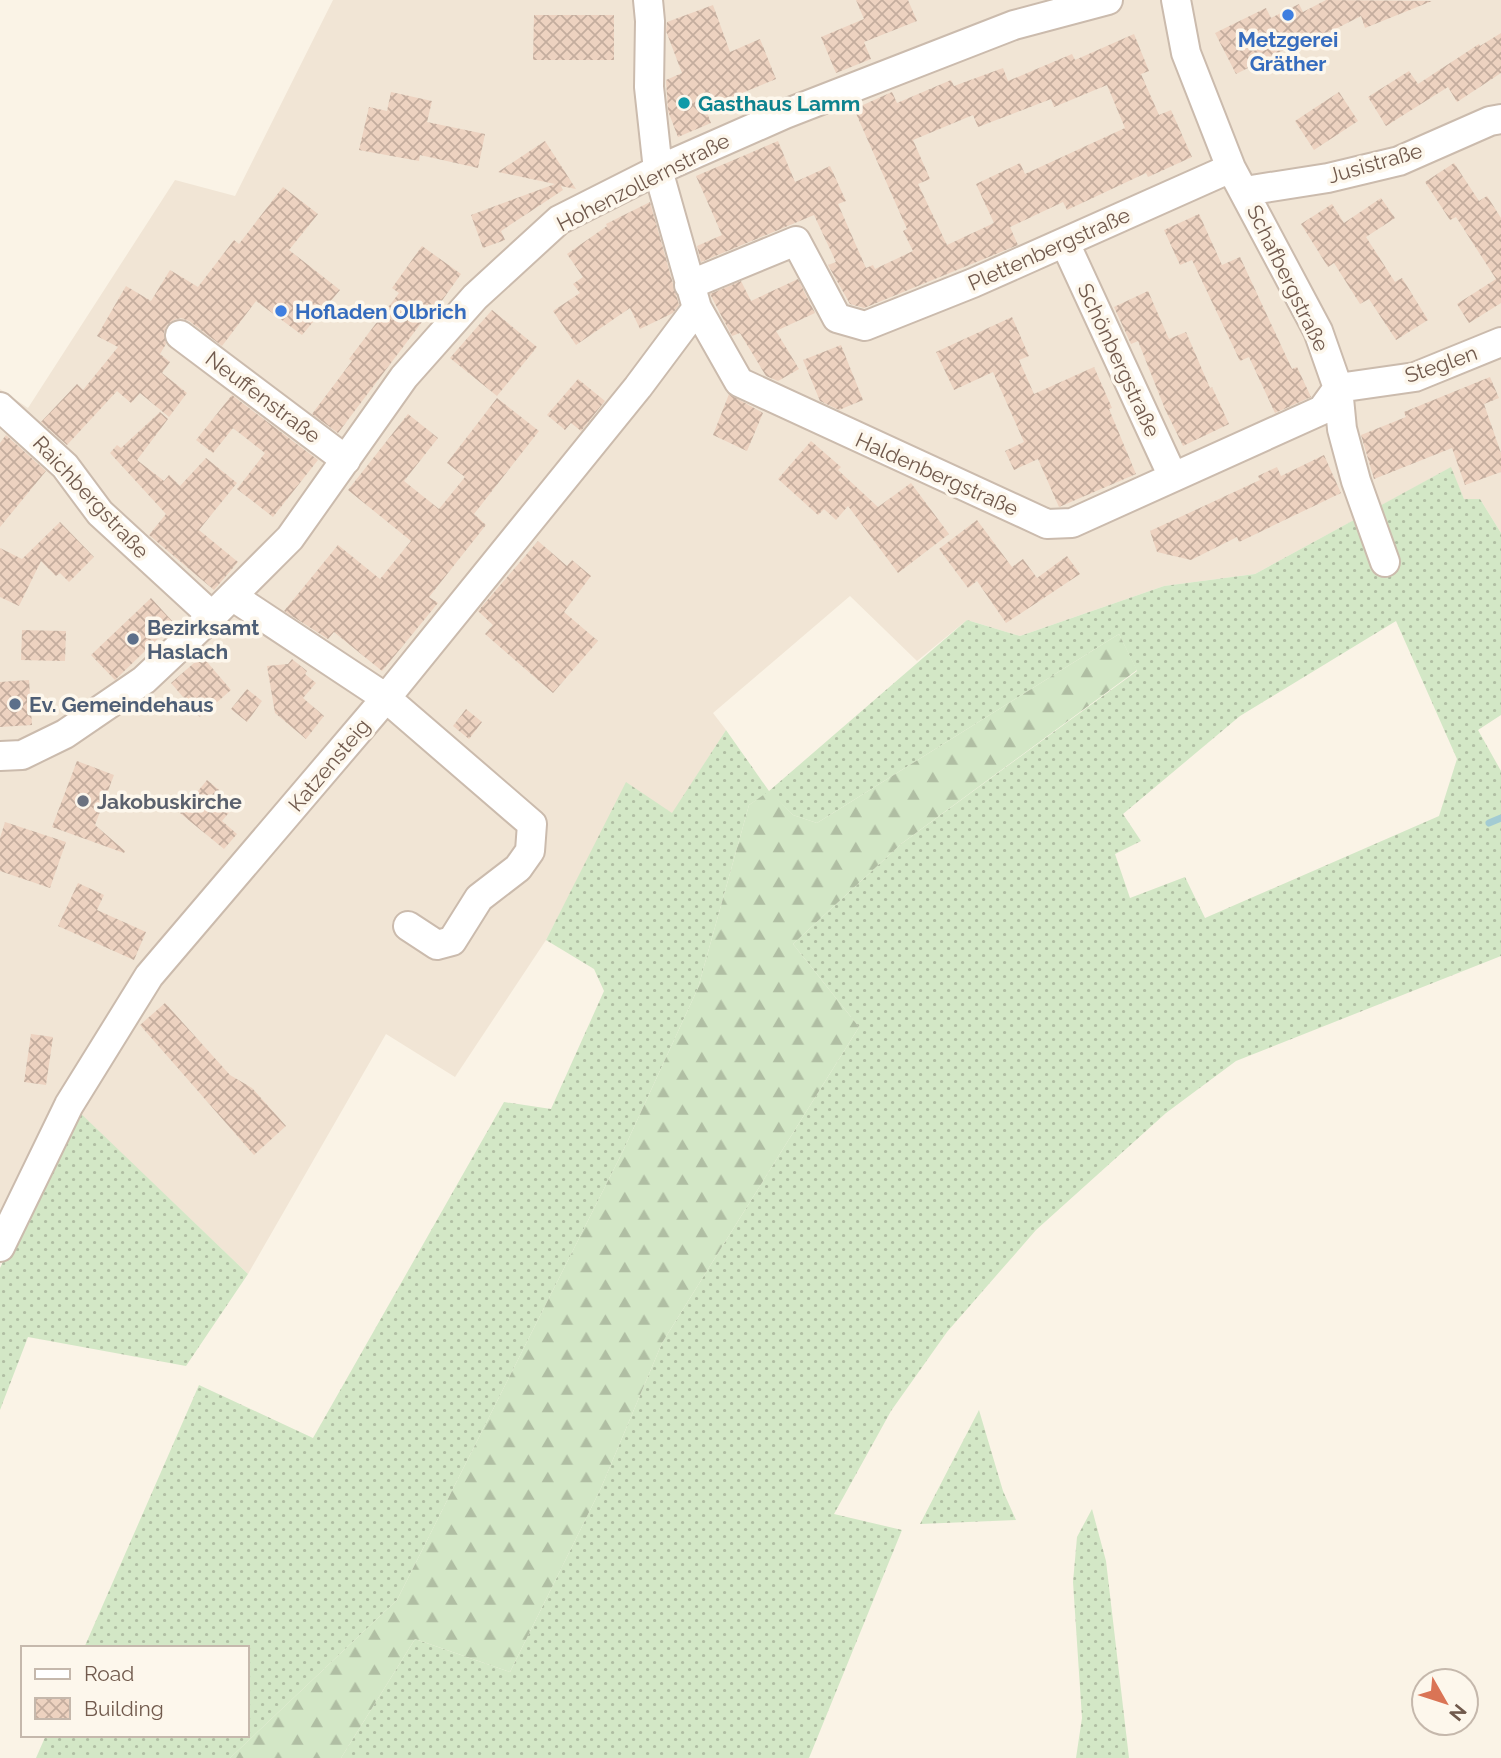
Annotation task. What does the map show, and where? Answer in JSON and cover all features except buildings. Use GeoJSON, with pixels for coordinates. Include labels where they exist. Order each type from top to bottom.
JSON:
{"type":"FeatureCollection","features":[{"type":"Feature","properties":{"kind":"street","name":"Haldenbergstraße"},"geometry":{"type":"LineString","coordinates":[[648,0],[649,87],[658,170],[693,297],[739,382],[1047,524],[1072,523],[1322,410],[1338,388]]}},
{"type":"Feature","properties":{"kind":"street","name":"Hohenzollernstraße"},"geometry":{"type":"LineString","coordinates":[[0,756],[22,755],[65,734],[144,680],[212,616],[290,538],[404,377],[475,297],[559,220],[658,170],[785,114],[1014,25],[1108,0]]}},
{"type":"Feature","properties":{"kind":"street","name":"Schafbergstraße"},"geometry":{"type":"LineString","coordinates":[[1176,0],[1186,53],[1238,179],[1318,331],[1338,388],[1342,429],[1356,481],[1385,562]]}},
{"type":"Feature","properties":{"kind":"street","name":"Jusistraße"},"geometry":{"type":"LineString","coordinates":[[1238,179],[1328,178],[1399,161],[1490,121],[1501,119]]}},
{"type":"Feature","properties":{"kind":"street","name":"Plettenbergstraße"},"geometry":{"type":"LineString","coordinates":[[693,297],[796,241],[837,318],[865,326],[1065,243],[1238,179]]}},
{"type":"Feature","properties":{"kind":"street","name":"Schönbergstraße"},"geometry":{"type":"LineString","coordinates":[[1065,243],[1173,477]]}},
{"type":"Feature","properties":{"kind":"street","name":"Katzensteig"},"geometry":{"type":"LineString","coordinates":[[0,1247],[69,1105],[149,976],[386,698],[638,387],[693,297]]}},
{"type":"Feature","properties":{"kind":"street","name":"Neuffenstraße"},"geometry":{"type":"LineString","coordinates":[[180,335],[346,460]]}},
{"type":"Feature","properties":{"kind":"street","name":"Steglen"},"geometry":{"type":"LineString","coordinates":[[1338,388],[1415,377],[1501,342]]}},
{"type":"Feature","properties":{"kind":"street","name":"Raichbergstraße"},"geometry":{"type":"LineString","coordinates":[[0,407],[65,466],[100,513],[212,616]]}},
{"type":"Feature","properties":{"kind":"street"},"geometry":{"type":"LineString","coordinates":[[232,596],[386,698],[532,824],[530,851],[519,868],[480,898],[452,941],[437,945],[408,926]]}},
{"type":"Feature","properties":{"kind":"shaded area"},"geometry":{"type":"Polygon","coordinates":[[[333,0],[1501,0],[1501,533],[1480,499],[1464,499],[1450,468],[1255,574],[1164,586],[1020,636],[967,620],[917,661],[850,596],[713,713],[726,730],[672,814],[627,783],[546,940],[455,1077],[386,1034],[248,1274],[75,1109],[0,1247],[0,389],[28,408],[175,180],[235,196],[333,0]]]}},
{"type":"Feature","properties":{"kind":"green space"},"geometry":{"type":"Polygon","coordinates":[[[1451,467],[1464,499],[1480,499],[1501,533],[1501,715],[1478,730],[1501,771],[1501,956],[1236,1061],[1166,1113],[1036,1230],[947,1332],[891,1411],[834,1514],[902,1530],[809,1758],[341,1758],[415,1639],[510,1672],[601,1488],[662,1343],[859,1027],[793,944],[901,844],[1137,671],[1119,634],[817,823],[793,815],[769,792],[749,805],[698,988],[623,1151],[397,1600],[230,1758],[36,1758],[45,1737],[248,1737],[248,1646],[85,1646],[199,1385],[313,1438],[504,1102],[551,1109],[604,991],[594,969],[546,940],[626,782],[672,813],[726,730],[769,791],[967,620],[1020,636],[1164,586],[1255,574],[1451,467]],[[1396,621],[1240,716],[1123,814],[1141,841],[1115,854],[1130,898],[1185,877],[1205,918],[1439,816],[1457,759],[1396,621]]]}},
{"type":"Feature","properties":{"kind":"green space"},"geometry":{"type":"Polygon","coordinates":[[[1119,634],[1137,670],[901,844],[793,944],[859,1027],[662,1343],[601,1488],[510,1672],[415,1639],[341,1758],[230,1758],[397,1600],[623,1151],[698,988],[749,805],[769,791],[793,815],[817,823],[1119,634]]]}},
{"type":"Feature","properties":{"kind":"green space"},"geometry":{"type":"Polygon","coordinates":[[[75,1108],[248,1274],[186,1366],[28,1337],[0,1410],[0,1268],[75,1108]]]}},
{"type":"Feature","properties":{"kind":"green space"},"geometry":{"type":"Polygon","coordinates":[[[979,1410],[1003,1491],[1016,1520],[920,1524],[979,1410]]]}},
{"type":"Feature","properties":{"kind":"green space"},"geometry":{"type":"Polygon","coordinates":[[[1092,1509],[1106,1561],[1129,1758],[1076,1758],[1082,1718],[1073,1582],[1077,1537],[1092,1509]]]}},
{"type":"Feature","properties":{"kind":"waterway"},"geometry":{"type":"LineString","coordinates":[[1489,823],[1501,818]]}},
{"type":"Feature","properties":{"kind":"place","name":"Metzgerei Gräther"},"geometry":{"type":"Point","coordinates":[1288,15]}},
{"type":"Feature","properties":{"kind":"place","name":"Gasthaus Lamm"},"geometry":{"type":"Point","coordinates":[684,103]}},
{"type":"Feature","properties":{"kind":"place","name":"Hofladen Olbrich"},"geometry":{"type":"Point","coordinates":[281,311]}},
{"type":"Feature","properties":{"kind":"place","name":"Bezirksamt Haslach"},"geometry":{"type":"Point","coordinates":[133,639]}},
{"type":"Feature","properties":{"kind":"place","name":"Ev. Gemeindehaus"},"geometry":{"type":"Point","coordinates":[15,704]}},
{"type":"Feature","properties":{"kind":"place","name":"Jakobuskirche"},"geometry":{"type":"Point","coordinates":[83,801]}}]}
